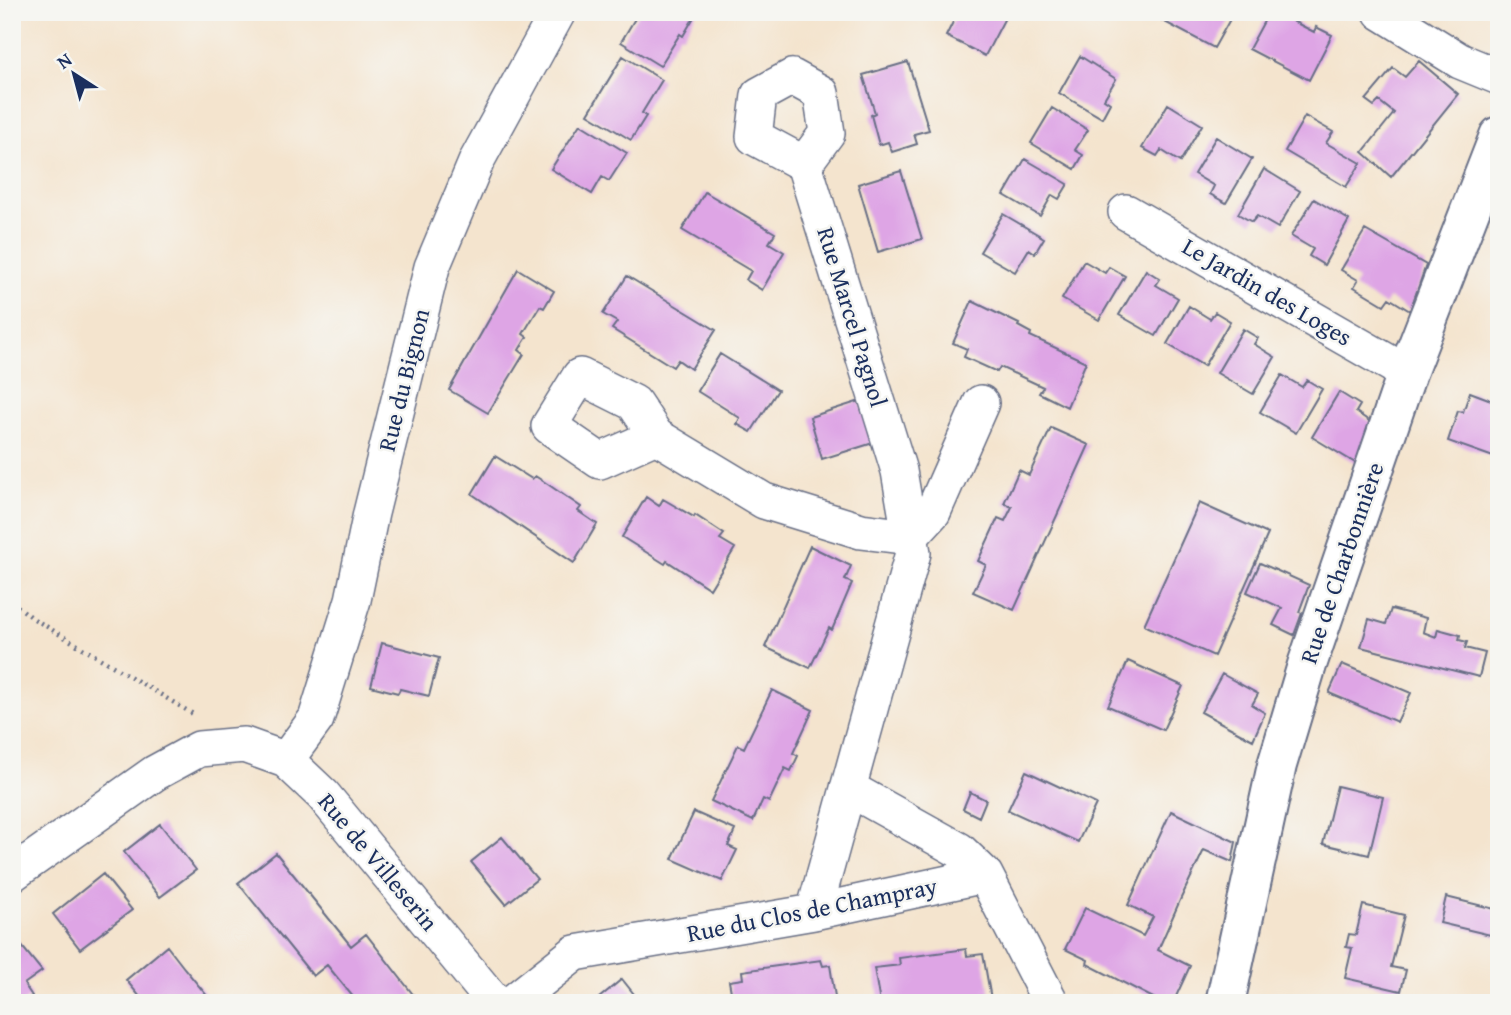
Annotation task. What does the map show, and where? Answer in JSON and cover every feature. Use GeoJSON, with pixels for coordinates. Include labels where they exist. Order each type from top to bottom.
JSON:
{"type":"FeatureCollection","features":[{"type":"Feature","properties":{"kind":"street","name":"Rue du Bignon"},"geometry":{"type":"LineString","coordinates":[[286,760],[316,719],[353,600],[371,513],[432,267],[477,160],[558,12]]}},
{"type":"Feature","properties":{"kind":"street"},"geometry":{"type":"LineString","coordinates":[[1381,12],[1460,61],[1499,77]]}},
{"type":"Feature","properties":{"kind":"street","name":"Rue de Charbonnière"},"geometry":{"type":"LineString","coordinates":[[1225,1003],[1277,765],[1307,665],[1407,373],[1499,136]]}},
{"type":"Feature","properties":{"kind":"street","name":"Rue Marcel Pagnol"},"geometry":{"type":"LineString","coordinates":[[804,164],[899,471],[913,553],[814,912]]}},
{"type":"Feature","properties":{"kind":"street","name":"Le Jardin des Loges"},"geometry":{"type":"LineString","coordinates":[[1126,212],[1407,373]]}},
{"type":"Feature","properties":{"kind":"street"},"geometry":{"type":"LineString","coordinates":[[656,436],[764,502],[861,531],[910,537],[933,512],[981,403]]}},
{"type":"Feature","properties":{"kind":"street","name":"Rue de Villeserin"},"geometry":{"type":"LineString","coordinates":[[12,874],[155,773],[199,749],[244,745],[286,760],[323,795],[495,1003]]}},
{"type":"Feature","properties":{"kind":"street"},"geometry":{"type":"LineString","coordinates":[[848,788],[959,850],[985,875],[1051,1003]]}},
{"type":"Feature","properties":{"kind":"street","name":"Rue du Clos de Champray"},"geometry":{"type":"LineString","coordinates":[[512,1003],[575,953],[814,912],[985,875]]}},
{"type":"Feature","properties":{"kind":"path"},"geometry":{"type":"LineString","coordinates":[[12,602],[34,619],[197,717]]}},
{"type":"Feature","properties":{"kind":"building"},"geometry":{"type":"Polygon","coordinates":[[[639,12],[697,12],[660,66],[621,42],[639,12]]]}},
{"type":"Feature","properties":{"kind":"building"},"geometry":{"type":"Polygon","coordinates":[[[958,12],[1008,12],[985,56],[946,36],[958,12]]]}},
{"type":"Feature","properties":{"kind":"building"},"geometry":{"type":"Polygon","coordinates":[[[1165,12],[1234,12],[1214,48],[1161,20],[1165,12]]]}},
{"type":"Feature","properties":{"kind":"building"},"geometry":{"type":"Polygon","coordinates":[[[1269,12],[1275,12],[1314,32],[1316,27],[1332,35],[1309,80],[1249,49],[1269,12]]]}},
{"type":"Feature","properties":{"kind":"building"},"geometry":{"type":"Polygon","coordinates":[[[623,56],[662,80],[642,113],[646,116],[631,140],[588,114],[623,56]]]}},
{"type":"Feature","properties":{"kind":"building"},"geometry":{"type":"Polygon","coordinates":[[[1080,56],[1116,79],[1104,99],[1110,103],[1102,118],[1059,93],[1080,56]]]}},
{"type":"Feature","properties":{"kind":"building"},"geometry":{"type":"Polygon","coordinates":[[[1419,61],[1458,94],[1391,177],[1363,152],[1394,113],[1379,101],[1374,106],[1366,100],[1393,68],[1405,77],[1419,61]]]}},
{"type":"Feature","properties":{"kind":"building"},"geometry":{"type":"Polygon","coordinates":[[[908,62],[929,130],[914,134],[917,144],[892,152],[888,142],[879,145],[871,115],[875,113],[863,75],[908,62]]]}},
{"type":"Feature","properties":{"kind":"building"},"geometry":{"type":"Polygon","coordinates":[[[1168,104],[1202,125],[1180,162],[1161,150],[1157,156],[1142,148],[1168,104]]]}},
{"type":"Feature","properties":{"kind":"building"},"geometry":{"type":"Polygon","coordinates":[[[1052,108],[1088,130],[1075,150],[1083,155],[1075,169],[1031,143],[1052,108]]]}},
{"type":"Feature","properties":{"kind":"building"},"geometry":{"type":"Polygon","coordinates":[[[1305,116],[1333,132],[1326,143],[1361,163],[1346,187],[1285,151],[1305,116]]]}},
{"type":"Feature","properties":{"kind":"building"},"geometry":{"type":"Polygon","coordinates":[[[580,124],[627,153],[609,181],[602,177],[592,194],[551,169],[580,124]]]}},
{"type":"Feature","properties":{"kind":"building"},"geometry":{"type":"Polygon","coordinates":[[[1216,137],[1252,159],[1226,203],[1210,194],[1214,186],[1194,174],[1216,137]]]}},
{"type":"Feature","properties":{"kind":"building"},"geometry":{"type":"Polygon","coordinates":[[[1025,159],[1068,184],[1059,199],[1052,195],[1040,216],[1004,195],[1025,159]]]}},
{"type":"Feature","properties":{"kind":"building"},"geometry":{"type":"Polygon","coordinates":[[[1264,169],[1300,191],[1278,228],[1257,216],[1252,222],[1238,214],[1264,169]]]}},
{"type":"Feature","properties":{"kind":"building"},"geometry":{"type":"Polygon","coordinates":[[[901,171],[922,239],[878,252],[858,184],[901,171]]]}},
{"type":"Feature","properties":{"kind":"building"},"geometry":{"type":"Polygon","coordinates":[[[705,192],[775,233],[769,243],[784,252],[762,290],[746,280],[751,271],[682,230],[705,192]]]}},
{"type":"Feature","properties":{"kind":"building"},"geometry":{"type":"Polygon","coordinates":[[[1314,199],[1349,220],[1324,265],[1309,256],[1313,249],[1291,236],[1314,199]]]}},
{"type":"Feature","properties":{"kind":"building"},"geometry":{"type":"Polygon","coordinates":[[[1003,214],[1044,238],[1035,253],[1029,249],[1015,272],[980,252],[1003,214]]]}},
{"type":"Feature","properties":{"kind":"building"},"geometry":{"type":"Polygon","coordinates":[[[1365,230],[1426,265],[1410,311],[1389,298],[1384,305],[1354,287],[1358,280],[1341,270],[1365,230]]]}},
{"type":"Feature","properties":{"kind":"building"},"geometry":{"type":"Polygon","coordinates":[[[1084,261],[1105,273],[1109,267],[1125,276],[1099,320],[1062,299],[1084,261]]]}},
{"type":"Feature","properties":{"kind":"building"},"geometry":{"type":"Polygon","coordinates":[[[518,269],[554,291],[544,308],[540,306],[523,334],[527,337],[519,350],[524,354],[488,413],[449,390],[518,269]]]}},
{"type":"Feature","properties":{"kind":"building"},"geometry":{"type":"Polygon","coordinates":[[[1146,270],[1160,279],[1156,285],[1178,298],[1156,336],[1119,315],[1146,270]]]}},
{"type":"Feature","properties":{"kind":"building"},"geometry":{"type":"Polygon","coordinates":[[[627,276],[716,330],[691,369],[678,360],[673,367],[612,329],[617,322],[603,314],[627,276]]]}},
{"type":"Feature","properties":{"kind":"building"},"geometry":{"type":"Polygon","coordinates":[[[972,301],[1019,324],[1018,326],[1031,333],[1030,336],[1086,362],[1067,407],[1039,393],[1043,387],[1000,367],[997,372],[964,357],[967,349],[953,343],[972,301]]]}},
{"type":"Feature","properties":{"kind":"building"},"geometry":{"type":"Polygon","coordinates":[[[1189,306],[1210,319],[1215,312],[1230,321],[1204,366],[1167,344],[1189,306]]]}},
{"type":"Feature","properties":{"kind":"building"},"geometry":{"type":"Polygon","coordinates":[[[1243,329],[1258,338],[1254,344],[1275,357],[1253,394],[1217,373],[1243,329]]]}},
{"type":"Feature","properties":{"kind":"building"},"geometry":{"type":"Polygon","coordinates":[[[720,354],[778,390],[751,432],[737,424],[740,418],[697,391],[720,354]]]}},
{"type":"Feature","properties":{"kind":"building"},"geometry":{"type":"Polygon","coordinates":[[[1282,375],[1302,387],[1307,380],[1322,389],[1296,433],[1260,412],[1282,375]]]}},
{"type":"Feature","properties":{"kind":"building"},"geometry":{"type":"Polygon","coordinates":[[[1339,392],[1360,405],[1356,412],[1372,423],[1357,464],[1312,437],[1339,392]]]}},
{"type":"Feature","properties":{"kind":"building"},"geometry":{"type":"Polygon","coordinates":[[[1470,392],[1499,403],[1499,459],[1448,441],[1458,411],[1463,412],[1470,392]]]}},
{"type":"Feature","properties":{"kind":"building"},"geometry":{"type":"Polygon","coordinates":[[[860,401],[873,443],[822,459],[810,417],[860,401]]]}},
{"type":"Feature","properties":{"kind":"building"},"geometry":{"type":"Polygon","coordinates":[[[1051,428],[1089,445],[1014,610],[973,592],[986,565],[978,561],[998,518],[1005,521],[1012,507],[1004,503],[1019,470],[1029,475],[1051,428]]]}},
{"type":"Feature","properties":{"kind":"building"},"geometry":{"type":"Polygon","coordinates":[[[495,456],[532,479],[535,476],[546,483],[581,507],[578,511],[597,524],[574,563],[472,494],[495,456]]]}},
{"type":"Feature","properties":{"kind":"building"},"geometry":{"type":"Polygon","coordinates":[[[646,497],[659,506],[663,499],[694,517],[695,515],[724,534],[720,539],[735,548],[710,589],[667,561],[665,564],[622,537],[646,497]]]}},
{"type":"Feature","properties":{"kind":"building"},"geometry":{"type":"Polygon","coordinates":[[[1199,503],[1268,534],[1214,656],[1144,625],[1199,503]]]}},
{"type":"Feature","properties":{"kind":"building"},"geometry":{"type":"Polygon","coordinates":[[[810,546],[851,566],[845,580],[852,583],[832,630],[829,628],[810,668],[765,647],[810,546]]]}},
{"type":"Feature","properties":{"kind":"building"},"geometry":{"type":"Polygon","coordinates":[[[1260,563],[1309,585],[1294,635],[1273,625],[1282,608],[1247,592],[1260,563]]]}},
{"type":"Feature","properties":{"kind":"building"},"geometry":{"type":"Polygon","coordinates":[[[1391,609],[1426,618],[1423,632],[1436,637],[1438,629],[1460,635],[1459,640],[1467,642],[1465,648],[1485,653],[1479,677],[1361,647],[1369,619],[1386,624],[1391,609]]]}},
{"type":"Feature","properties":{"kind":"building"},"geometry":{"type":"Polygon","coordinates":[[[382,643],[439,658],[429,696],[400,689],[398,693],[371,686],[382,643]]]}},
{"type":"Feature","properties":{"kind":"building"},"geometry":{"type":"Polygon","coordinates":[[[1128,661],[1183,686],[1163,730],[1108,706],[1128,661]]]}},
{"type":"Feature","properties":{"kind":"building"},"geometry":{"type":"Polygon","coordinates":[[[1342,664],[1411,693],[1397,722],[1329,693],[1342,664]]]}},
{"type":"Feature","properties":{"kind":"building"},"geometry":{"type":"Polygon","coordinates":[[[1222,674],[1258,694],[1252,705],[1265,713],[1253,740],[1201,712],[1222,674]]]}},
{"type":"Feature","properties":{"kind":"building"},"geometry":{"type":"Polygon","coordinates":[[[772,690],[813,710],[793,753],[798,756],[791,771],[785,768],[769,802],[763,799],[753,821],[711,801],[738,745],[744,748],[772,690]]]}},
{"type":"Feature","properties":{"kind":"building"},"geometry":{"type":"Polygon","coordinates":[[[1026,771],[1096,804],[1078,842],[1008,810],[1026,771]]]}},
{"type":"Feature","properties":{"kind":"building"},"geometry":{"type":"Polygon","coordinates":[[[1337,786],[1383,797],[1369,855],[1323,844],[1337,786]]]}},
{"type":"Feature","properties":{"kind":"building"},"geometry":{"type":"Polygon","coordinates":[[[970,792],[986,800],[979,817],[963,809],[970,792]]]}},
{"type":"Feature","properties":{"kind":"building"},"geometry":{"type":"Polygon","coordinates":[[[1171,811],[1236,842],[1232,862],[1204,850],[1181,898],[1158,950],[1190,966],[1173,1003],[1163,1003],[1087,964],[1088,960],[1065,949],[1085,908],[1143,936],[1153,917],[1128,905],[1171,811]]]}},
{"type":"Feature","properties":{"kind":"building"},"geometry":{"type":"Polygon","coordinates":[[[694,812],[735,830],[728,846],[737,850],[722,881],[672,859],[694,812]]]}},
{"type":"Feature","properties":{"kind":"building"},"geometry":{"type":"Polygon","coordinates":[[[160,824],[196,870],[160,897],[124,852],[160,824]]]}},
{"type":"Feature","properties":{"kind":"building"},"geometry":{"type":"Polygon","coordinates":[[[502,837],[537,879],[506,904],[471,862],[502,837]]]}},
{"type":"Feature","properties":{"kind":"building"},"geometry":{"type":"Polygon","coordinates":[[[276,853],[351,946],[366,934],[415,997],[407,1003],[358,1003],[327,965],[313,976],[238,883],[276,853]]]}},
{"type":"Feature","properties":{"kind":"building"},"geometry":{"type":"Polygon","coordinates":[[[103,874],[132,910],[80,949],[53,914],[103,874]]]}},
{"type":"Feature","properties":{"kind":"building"},"geometry":{"type":"Polygon","coordinates":[[[1446,897],[1499,910],[1499,937],[1440,923],[1446,897]]]}},
{"type":"Feature","properties":{"kind":"building"},"geometry":{"type":"Polygon","coordinates":[[[1363,905],[1404,915],[1391,967],[1406,970],[1401,991],[1345,978],[1352,948],[1346,947],[1349,934],[1356,935],[1363,905]]]}},
{"type":"Feature","properties":{"kind":"building"},"geometry":{"type":"Polygon","coordinates":[[[12,934],[42,971],[24,984],[32,996],[22,1003],[12,1003],[12,934]]]}},
{"type":"Feature","properties":{"kind":"building"},"geometry":{"type":"Polygon","coordinates":[[[167,946],[213,1003],[145,1003],[126,980],[167,946]]]}},
{"type":"Feature","properties":{"kind":"building"},"geometry":{"type":"Polygon","coordinates":[[[966,949],[967,956],[983,954],[991,999],[964,1003],[880,1003],[874,968],[900,965],[899,958],[966,949]]]}},
{"type":"Feature","properties":{"kind":"building"},"geometry":{"type":"Polygon","coordinates":[[[821,960],[823,966],[830,965],[836,1003],[733,1003],[729,981],[743,979],[742,971],[821,960]]]}},
{"type":"Feature","properties":{"kind":"building"},"geometry":{"type":"Polygon","coordinates":[[[622,979],[641,1003],[593,1003],[622,979]]]}}]}
